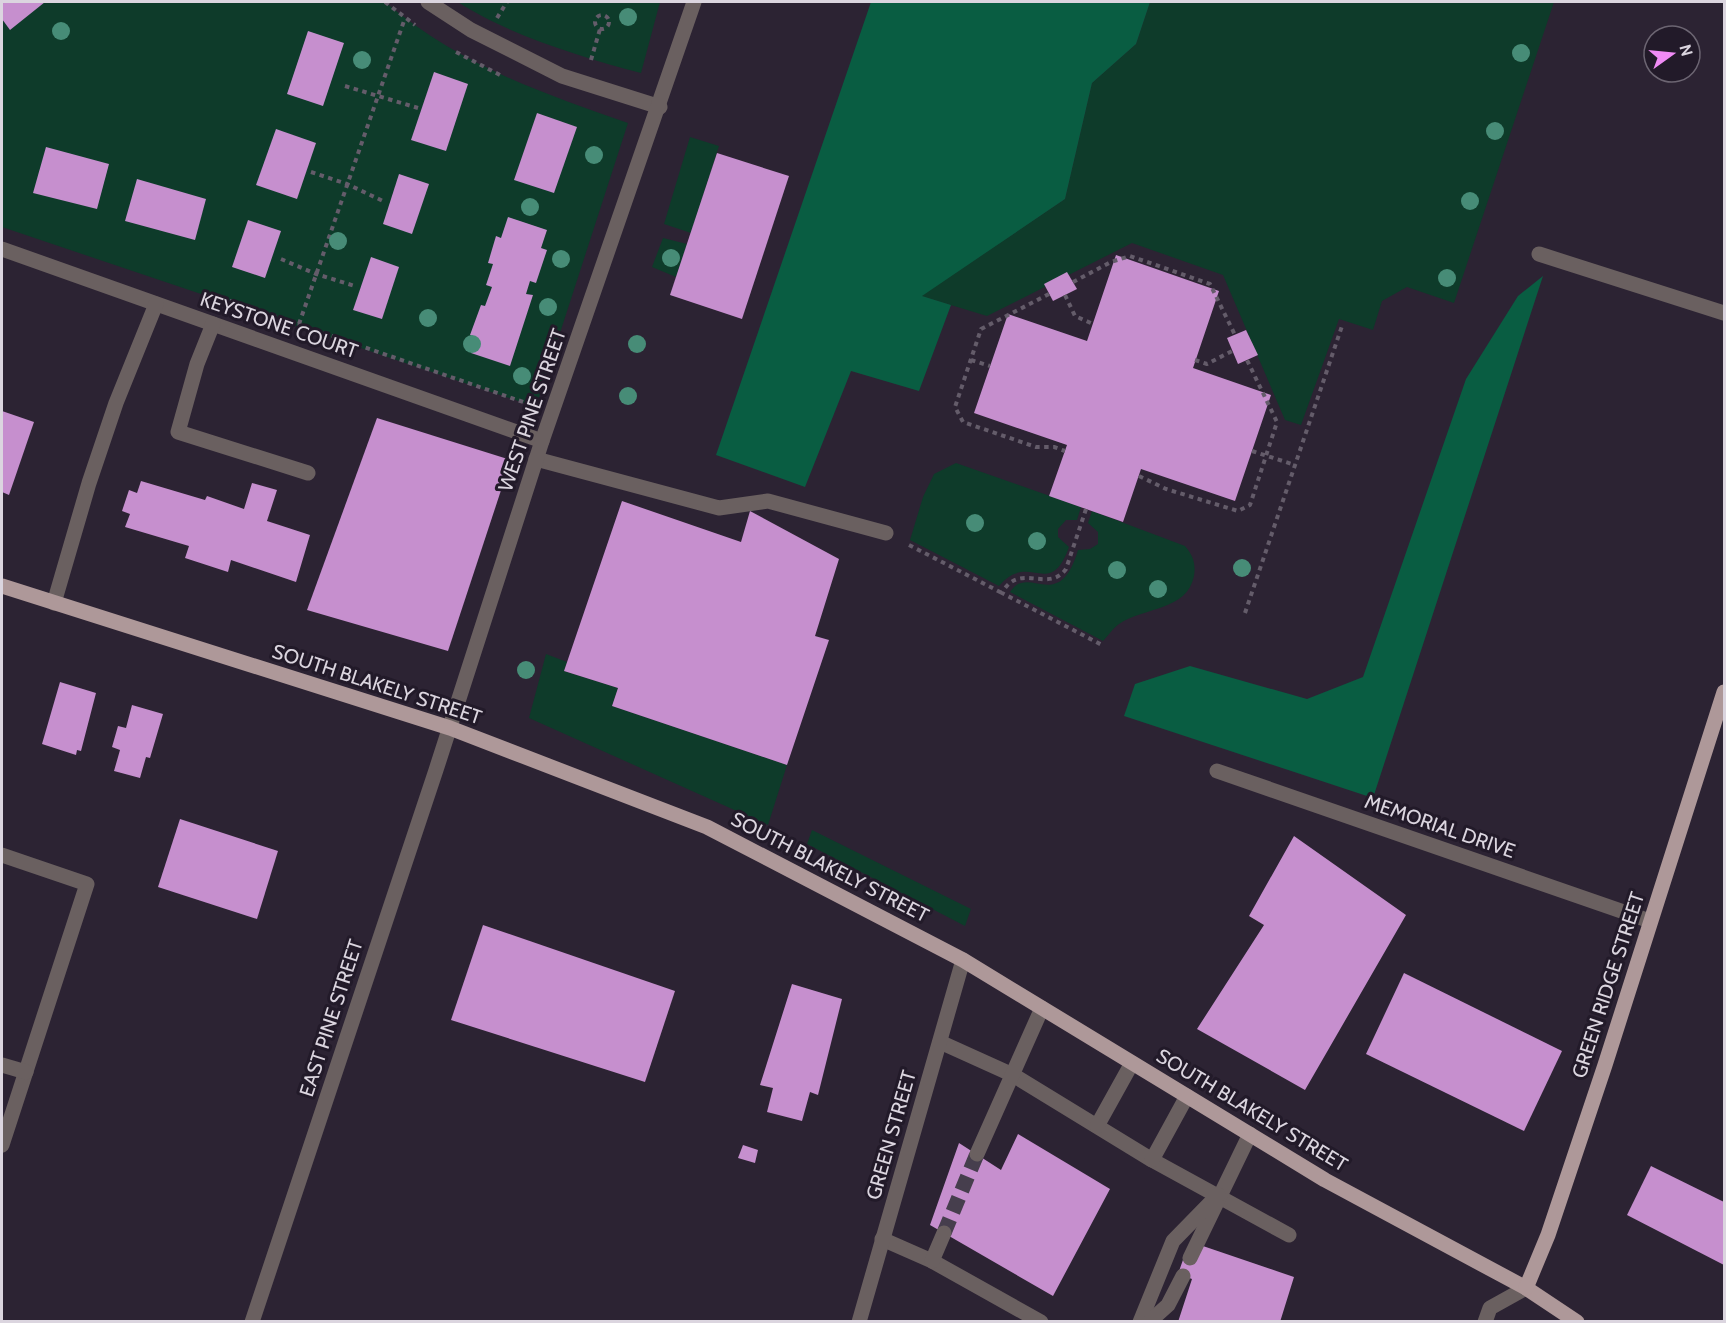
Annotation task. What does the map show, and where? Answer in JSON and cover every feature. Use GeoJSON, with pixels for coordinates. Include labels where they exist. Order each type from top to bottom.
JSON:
{"type":"FeatureCollection","features":[{"type":"Feature","properties":{"kind":"main road","name":"SOUTH BLAKELY STREET"},"geometry":{"type":"LineString","coordinates":[[2,586],[450,728],[707,827],[963,960],[1325,1180],[1526,1288],[1577,1322]]}},
{"type":"Feature","properties":{"kind":"main road","name":"GREEN RIDGE STREET"},"geometry":{"type":"LineString","coordinates":[[1526,1288],[1548,1235],[1725,692]]}},
{"type":"Feature","properties":{"kind":"street"},"geometry":{"type":"LineString","coordinates":[[428,2],[471,30],[562,76],[660,107]]}},
{"type":"Feature","properties":{"kind":"street","name":"WEST PINE STREET"},"geometry":{"type":"LineString","coordinates":[[450,728],[542,441],[660,107],[694,2]]}},
{"type":"Feature","properties":{"kind":"street","name":"KEYSTONE COURT"},"geometry":{"type":"LineString","coordinates":[[2,249],[542,441]]}},
{"type":"Feature","properties":{"kind":"street"},"geometry":{"type":"LineString","coordinates":[[1539,254],[1725,313]]}},
{"type":"Feature","properties":{"kind":"street"},"geometry":{"type":"LineString","coordinates":[[54,603],[89,483],[116,403],[156,304]]}},
{"type":"Feature","properties":{"kind":"street"},"geometry":{"type":"LineString","coordinates":[[213,324],[197,364],[178,432],[308,473]]}},
{"type":"Feature","properties":{"kind":"street"},"geometry":{"type":"LineString","coordinates":[[536,459],[719,508],[768,501],[886,533]]}},
{"type":"Feature","properties":{"kind":"street","name":"EAST PINE STREET"},"geometry":{"type":"LineString","coordinates":[[252,1322],[450,728]]}},
{"type":"Feature","properties":{"kind":"street","name":"MEMORIAL DRIVE"},"geometry":{"type":"LineString","coordinates":[[1217,771],[1650,921]]}},
{"type":"Feature","properties":{"kind":"street"},"geometry":{"type":"LineString","coordinates":[[2,855],[87,884],[2,1145]]}},
{"type":"Feature","properties":{"kind":"street","name":"GREEN STREET"},"geometry":{"type":"LineString","coordinates":[[859,1322],[963,960]]}},
{"type":"Feature","properties":{"kind":"street"},"geometry":{"type":"LineString","coordinates":[[977,1154],[1042,1008]]}},
{"type":"Feature","properties":{"kind":"street"},"geometry":{"type":"LineString","coordinates":[[940,1042],[1012,1075],[1152,1160],[1289,1235]]}},
{"type":"Feature","properties":{"kind":"street"},"geometry":{"type":"LineString","coordinates":[[1096,1126],[1132,1063]]}},
{"type":"Feature","properties":{"kind":"street"},"geometry":{"type":"LineString","coordinates":[[2,1065],[26,1072]]}},
{"type":"Feature","properties":{"kind":"street"},"geometry":{"type":"LineString","coordinates":[[1152,1160],[1186,1096]]}},
{"type":"Feature","properties":{"kind":"street"},"geometry":{"type":"LineString","coordinates":[[1190,1258],[1218,1195],[1250,1134]]}},
{"type":"Feature","properties":{"kind":"street"},"geometry":{"type":"LineString","coordinates":[[1140,1322],[1173,1241],[1218,1195]]}},
{"type":"Feature","properties":{"kind":"street"},"geometry":{"type":"LineString","coordinates":[[932,1261],[944,1233]]}},
{"type":"Feature","properties":{"kind":"street"},"geometry":{"type":"LineString","coordinates":[[882,1239],[932,1261],[1041,1322]]}},
{"type":"Feature","properties":{"kind":"street"},"geometry":{"type":"LineString","coordinates":[[1149,1322],[1168,1305],[1183,1276]]}},
{"type":"Feature","properties":{"kind":"street"},"geometry":{"type":"LineString","coordinates":[[1485,1322],[1490,1308],[1526,1288]]}},
{"type":"Feature","properties":{"kind":"path"},"geometry":{"type":"LineString","coordinates":[[385,2],[424,31]]}},
{"type":"Feature","properties":{"kind":"path"},"geometry":{"type":"LineString","coordinates":[[487,18],[496,22],[507,2]]}},
{"type":"Feature","properties":{"kind":"path"},"geometry":{"type":"LineString","coordinates":[[299,324],[405,18]]}},
{"type":"Feature","properties":{"kind":"path"},"geometry":{"type":"LineString","coordinates":[[591,60],[600,29]]}},
{"type":"Feature","properties":{"kind":"path"},"geometry":{"type":"LineString","coordinates":[[452,49],[471,62],[502,75]]}},
{"type":"Feature","properties":{"kind":"path"},"geometry":{"type":"LineString","coordinates":[[580,56],[602,63]]}},
{"type":"Feature","properties":{"kind":"path"},"geometry":{"type":"LineString","coordinates":[[345,86],[418,108]]}},
{"type":"Feature","properties":{"kind":"path"},"geometry":{"type":"LineString","coordinates":[[311,172],[348,184],[383,201]]}},
{"type":"Feature","properties":{"kind":"path"},"geometry":{"type":"LineString","coordinates":[[1072,282],[1112,262],[1130,256],[1210,284],[1235,334]]}},
{"type":"Feature","properties":{"kind":"path"},"geometry":{"type":"LineString","coordinates":[[281,259],[316,274],[355,286]]}},
{"type":"Feature","properties":{"kind":"path"},"geometry":{"type":"LineString","coordinates":[[200,291],[536,407]]}},
{"type":"Feature","properties":{"kind":"path"},"geometry":{"type":"LineString","coordinates":[[1049,294],[981,329],[955,407],[963,422],[1036,447],[1054,447],[1065,451]]}},
{"type":"Feature","properties":{"kind":"path"},"geometry":{"type":"LineString","coordinates":[[1065,295],[1075,316],[1093,324]]}},
{"type":"Feature","properties":{"kind":"path"},"geometry":{"type":"LineString","coordinates":[[1245,613],[1342,326]]}},
{"type":"Feature","properties":{"kind":"path"},"geometry":{"type":"LineString","coordinates":[[1195,360],[1207,364],[1232,351]]}},
{"type":"Feature","properties":{"kind":"path"},"geometry":{"type":"LineString","coordinates":[[971,360],[990,366]]}},
{"type":"Feature","properties":{"kind":"path"},"geometry":{"type":"LineString","coordinates":[[1139,476],[1166,489],[1238,512],[1250,505],[1277,422],[1247,360]]}},
{"type":"Feature","properties":{"kind":"path"},"geometry":{"type":"LineString","coordinates":[[1252,451],[1295,465]]}},
{"type":"Feature","properties":{"kind":"path"},"geometry":{"type":"LineString","coordinates":[[1002,593],[1006,584],[1018,577],[1049,579],[1061,576],[1066,569],[1086,509]]}},
{"type":"Feature","properties":{"kind":"path"},"geometry":{"type":"LineString","coordinates":[[909,545],[1102,645]]}},
{"type":"Feature","properties":{"kind":"green space"},"geometry":{"type":"Polygon","coordinates":[[[2,2],[385,2],[413,24],[471,60],[531,87],[628,123],[536,407],[2,227],[2,2]]]}},
{"type":"Feature","properties":{"kind":"green space"},"geometry":{"type":"Polygon","coordinates":[[[458,2],[660,2],[641,73],[522,35],[477,14],[458,2]]]}},
{"type":"Feature","properties":{"kind":"green space"},"geometry":{"type":"Polygon","coordinates":[[[871,2],[1150,2],[1136,44],[1092,83],[1065,199],[922,296],[951,305],[919,391],[851,371],[805,487],[716,455],[871,2]]]}},
{"type":"Feature","properties":{"kind":"green space"},"geometry":{"type":"Polygon","coordinates":[[[1150,2],[1554,2],[1454,303],[1407,287],[1382,301],[1373,330],[1339,319],[1301,425],[1285,420],[1223,275],[1132,243],[987,316],[921,296],[1065,199],[1092,83],[1136,44],[1150,2]]]}},
{"type":"Feature","properties":{"kind":"green space"},"geometry":{"type":"Polygon","coordinates":[[[690,137],[719,146],[691,233],[664,224],[690,137]]]}},
{"type":"Feature","properties":{"kind":"green space"},"geometry":{"type":"Polygon","coordinates":[[[663,238],[687,244],[676,277],[652,267],[663,238]]]}},
{"type":"Feature","properties":{"kind":"green space"},"geometry":{"type":"Polygon","coordinates":[[[1543,276],[1373,798],[1124,716],[1135,684],[1190,666],[1307,699],[1363,677],[1466,379],[1518,296],[1543,276]]]}},
{"type":"Feature","properties":{"kind":"green space"},"geometry":{"type":"Polygon","coordinates":[[[956,463],[1081,507],[1077,520],[1066,520],[1058,529],[1058,537],[1069,547],[1062,563],[1054,571],[1046,574],[1020,572],[1010,576],[999,586],[910,540],[923,497],[934,474],[956,463]]]}},
{"type":"Feature","properties":{"kind":"green space"},"geometry":{"type":"Polygon","coordinates":[[[1092,511],[1185,546],[1192,556],[1195,568],[1190,587],[1183,596],[1163,607],[1129,618],[1119,624],[1103,641],[1010,592],[1017,585],[1026,582],[1053,584],[1062,580],[1070,569],[1078,550],[1090,549],[1098,544],[1098,532],[1088,523],[1092,511]]]}},
{"type":"Feature","properties":{"kind":"green space"},"geometry":{"type":"Polygon","coordinates":[[[546,654],[567,662],[564,671],[618,688],[612,706],[787,765],[768,825],[529,718],[546,654]]]}},
{"type":"Feature","properties":{"kind":"green space"},"geometry":{"type":"Polygon","coordinates":[[[812,830],[971,909],[965,926],[807,844],[812,830]]]}},
{"type":"Feature","properties":{"kind":"building"},"geometry":{"type":"Polygon","coordinates":[[[2,2],[45,2],[10,30],[2,19],[2,2]]]}},
{"type":"Feature","properties":{"kind":"building"},"geometry":{"type":"Polygon","coordinates":[[[308,31],[344,43],[323,106],[287,94],[308,31]]]}},
{"type":"Feature","properties":{"kind":"building"},"geometry":{"type":"Polygon","coordinates":[[[434,72],[468,84],[446,151],[411,140],[434,72]]]}},
{"type":"Feature","properties":{"kind":"building"},"geometry":{"type":"Polygon","coordinates":[[[537,113],[577,127],[554,193],[514,180],[537,113]]]}},
{"type":"Feature","properties":{"kind":"building"},"geometry":{"type":"Polygon","coordinates":[[[276,129],[316,143],[297,199],[256,185],[276,129]]]}},
{"type":"Feature","properties":{"kind":"building"},"geometry":{"type":"Polygon","coordinates":[[[46,147],[109,164],[97,209],[33,193],[46,147]]]}},
{"type":"Feature","properties":{"kind":"building"},"geometry":{"type":"Polygon","coordinates":[[[717,153],[789,176],[742,319],[670,295],[717,153]]]}},
{"type":"Feature","properties":{"kind":"building"},"geometry":{"type":"Polygon","coordinates":[[[399,174],[429,184],[412,234],[383,224],[399,174]]]}},
{"type":"Feature","properties":{"kind":"building"},"geometry":{"type":"Polygon","coordinates":[[[137,179],[206,199],[195,240],[125,221],[137,179]]]}},
{"type":"Feature","properties":{"kind":"building"},"geometry":{"type":"Polygon","coordinates":[[[508,217],[547,230],[541,248],[547,250],[536,283],[530,281],[526,294],[533,295],[510,366],[471,353],[476,337],[470,335],[481,305],[485,306],[492,287],[486,285],[493,264],[488,263],[496,236],[501,238],[508,217]]]}},
{"type":"Feature","properties":{"kind":"building"},"geometry":{"type":"Polygon","coordinates":[[[248,220],[281,231],[265,278],[232,267],[248,220]]]}},
{"type":"Feature","properties":{"kind":"building"},"geometry":{"type":"Polygon","coordinates":[[[1116,255],[1219,291],[1193,368],[1271,395],[1235,501],[1141,469],[1123,522],[1049,496],[1067,445],[974,413],[1008,314],[1087,341],[1116,255]]]}},
{"type":"Feature","properties":{"kind":"building"},"geometry":{"type":"Polygon","coordinates":[[[371,257],[399,267],[382,319],[353,310],[371,257]]]}},
{"type":"Feature","properties":{"kind":"building"},"geometry":{"type":"Polygon","coordinates":[[[1067,272],[1077,289],[1053,301],[1044,284],[1067,272]]]}},
{"type":"Feature","properties":{"kind":"building"},"geometry":{"type":"Polygon","coordinates":[[[1246,330],[1258,355],[1238,364],[1227,338],[1246,330]]]}},
{"type":"Feature","properties":{"kind":"building"},"geometry":{"type":"Polygon","coordinates":[[[2,411],[34,422],[9,495],[2,492],[2,411]]]}},
{"type":"Feature","properties":{"kind":"building"},"geometry":{"type":"Polygon","coordinates":[[[377,418],[511,460],[448,651],[307,610],[377,418]]]}},
{"type":"Feature","properties":{"kind":"building"},"geometry":{"type":"Polygon","coordinates":[[[141,481],[205,500],[207,496],[244,509],[252,483],[277,490],[267,521],[310,535],[296,582],[231,560],[228,572],[185,558],[189,546],[125,527],[130,514],[122,511],[129,490],[137,493],[141,481]]]}},
{"type":"Feature","properties":{"kind":"building"},"geometry":{"type":"Polygon","coordinates":[[[622,501],[741,542],[750,511],[839,559],[815,636],[829,640],[787,765],[612,706],[618,688],[564,671],[622,501]]]}},
{"type":"Feature","properties":{"kind":"building"},"geometry":{"type":"Polygon","coordinates":[[[60,682],[96,693],[81,751],[77,750],[76,755],[42,744],[60,682]]]}},
{"type":"Feature","properties":{"kind":"building"},"geometry":{"type":"Polygon","coordinates":[[[132,705],[163,714],[150,758],[146,757],[140,778],[114,771],[120,750],[112,747],[118,726],[126,728],[132,705]]]}},
{"type":"Feature","properties":{"kind":"building"},"geometry":{"type":"Polygon","coordinates":[[[180,819],[278,851],[257,919],[158,887],[180,819]]]}},
{"type":"Feature","properties":{"kind":"building"},"geometry":{"type":"Polygon","coordinates":[[[1294,836],[1406,915],[1305,1090],[1197,1029],[1264,925],[1249,916],[1294,836]]]}},
{"type":"Feature","properties":{"kind":"building"},"geometry":{"type":"Polygon","coordinates":[[[483,925],[675,991],[645,1082],[451,1020],[483,925]]]}},
{"type":"Feature","properties":{"kind":"building"},"geometry":{"type":"Polygon","coordinates":[[[1404,973],[1562,1051],[1524,1131],[1366,1054],[1404,973]]]}},
{"type":"Feature","properties":{"kind":"building"},"geometry":{"type":"Polygon","coordinates":[[[792,984],[842,999],[818,1095],[810,1092],[802,1121],[767,1112],[773,1088],[760,1085],[792,984]]]}},
{"type":"Feature","properties":{"kind":"building"},"geometry":{"type":"Polygon","coordinates":[[[1018,1134],[1110,1189],[1053,1296],[930,1225],[959,1143],[1001,1170],[1018,1134]]]}},
{"type":"Feature","properties":{"kind":"building"},"geometry":{"type":"Polygon","coordinates":[[[743,1145],[758,1150],[755,1163],[738,1158],[743,1145]]]}},
{"type":"Feature","properties":{"kind":"building"},"geometry":{"type":"Polygon","coordinates":[[[1651,1166],[1724,1202],[1724,1265],[1627,1215],[1651,1166]]]}},
{"type":"Feature","properties":{"kind":"building"},"geometry":{"type":"Polygon","coordinates":[[[1200,1245],[1294,1277],[1280,1322],[1178,1322],[1192,1279],[1178,1274],[1184,1257],[1200,1245]]]}},
{"type":"Feature","properties":{"kind":"tunnel"},"geometry":{"type":"LineString","coordinates":[[944,1233],[977,1154]]}}]}
